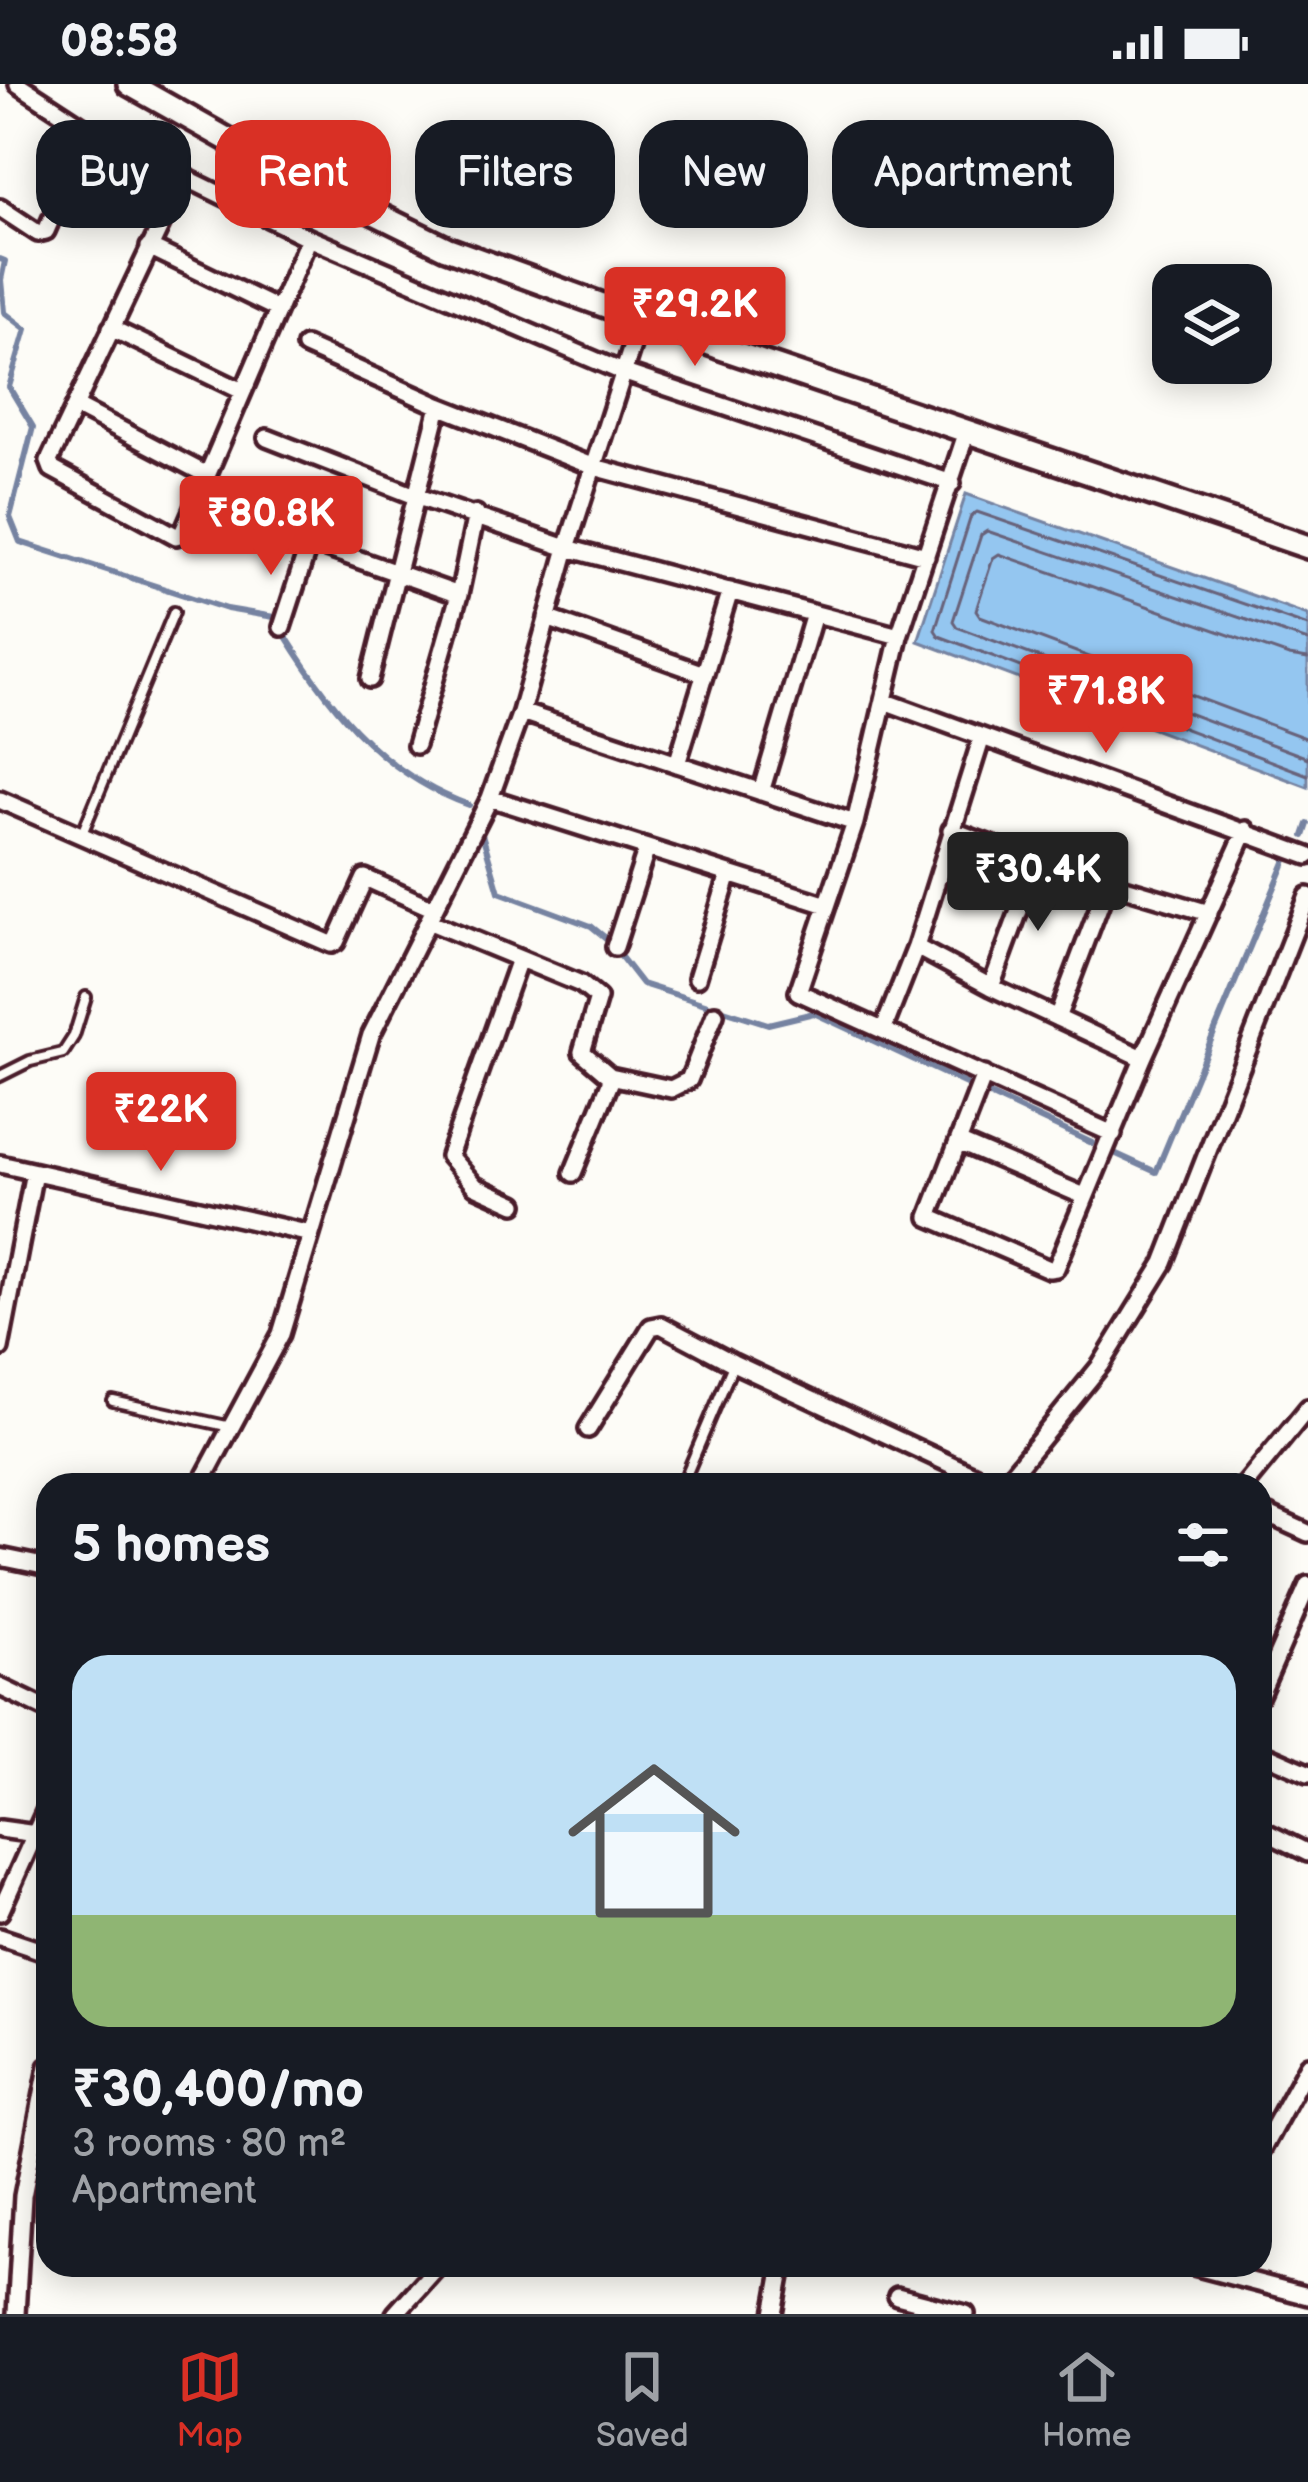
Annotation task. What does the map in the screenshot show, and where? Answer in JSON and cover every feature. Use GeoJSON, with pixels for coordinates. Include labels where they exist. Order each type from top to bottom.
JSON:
{"type":"FeatureCollection","features":[{"type":"Feature","properties":{"kind":"main road"},"geometry":{"type":"LineString","coordinates":[[129,84],[248,151],[446,248],[1308,547]]}},
{"type":"Feature","properties":{"kind":"street"},"geometry":{"type":"LineString","coordinates":[[18,84],[73,120]]}},
{"type":"Feature","properties":{"kind":"street"},"geometry":{"type":"LineString","coordinates":[[191,179],[309,238],[625,373],[952,483]]}},
{"type":"Feature","properties":{"kind":"street"},"geometry":{"type":"LineString","coordinates":[[0,208],[38,232],[47,228]]}},
{"type":"Feature","properties":{"kind":"street"},"geometry":{"type":"LineString","coordinates":[[159,228],[49,461],[52,470],[176,536],[182,533],[196,502],[309,238]]}},
{"type":"Feature","properties":{"kind":"street"},"geometry":{"type":"LineString","coordinates":[[149,248],[277,309]]}},
{"type":"Feature","properties":{"kind":"street"},"geometry":{"type":"LineString","coordinates":[[207,1473],[280,1334],[371,1035],[490,798],[641,318]]}},
{"type":"Feature","properties":{"kind":"street"},"geometry":{"type":"LineString","coordinates":[[112,328],[242,391]]}},
{"type":"Feature","properties":{"kind":"street"},"geometry":{"type":"LineString","coordinates":[[305,346],[594,467],[926,556]]}},
{"type":"Feature","properties":{"kind":"street"},"geometry":{"type":"LineString","coordinates":[[75,406],[207,475]]}},
{"type":"Feature","properties":{"kind":"street"},"geometry":{"type":"LineString","coordinates":[[370,679],[439,406]]}},
{"type":"Feature","properties":{"kind":"street"},"geometry":{"type":"LineString","coordinates":[[968,431],[898,636],[855,823],[798,992],[884,1028],[980,1086],[1113,1134]]}},
{"type":"Feature","properties":{"kind":"street"},"geometry":{"type":"LineString","coordinates":[[267,438],[567,548],[898,636]]}},
{"type":"Feature","properties":{"kind":"street"},"geometry":{"type":"LineString","coordinates":[[196,502],[459,595]]}},
{"type":"Feature","properties":{"kind":"street"},"geometry":{"type":"LineString","coordinates":[[416,745],[459,595],[476,514]]}},
{"type":"Feature","properties":{"kind":"street"},"geometry":{"type":"LineString","coordinates":[[282,627],[309,544]]}},
{"type":"Feature","properties":{"kind":"street"},"geometry":{"type":"LineString","coordinates":[[676,764],[730,591]]}},
{"type":"Feature","properties":{"kind":"street"},"geometry":{"type":"LineString","coordinates":[[761,792],[814,614]]}},
{"type":"Feature","properties":{"kind":"street"},"geometry":{"type":"LineString","coordinates":[[548,618],[704,674]]}},
{"type":"Feature","properties":{"kind":"street"},"geometry":{"type":"LineString","coordinates":[[884,701],[1308,856]]}},
{"type":"Feature","properties":{"kind":"street"},"geometry":{"type":"LineString","coordinates":[[520,712],[855,823]]}},
{"type":"Feature","properties":{"kind":"street"},"geometry":{"type":"LineString","coordinates":[[884,1028],[916,947],[981,740]]}},
{"type":"Feature","properties":{"kind":"street"},"geometry":{"type":"LineString","coordinates":[[490,798],[827,905]]}},
{"type":"Feature","properties":{"kind":"street"},"geometry":{"type":"LineString","coordinates":[[0,800],[331,944],[364,878],[593,991],[598,1005],[583,1052],[610,1076],[680,1087],[689,1080],[715,1015]]}},
{"type":"Feature","properties":{"kind":"street"},"geometry":{"type":"LineString","coordinates":[[950,830],[1037,862],[1209,913]]}},
{"type":"Feature","properties":{"kind":"street"},"geometry":{"type":"LineString","coordinates":[[980,1086],[928,1212],[932,1220],[1048,1269],[1056,1268],[1143,1058],[1246,830]]}},
{"type":"Feature","properties":{"kind":"street"},"geometry":{"type":"LineString","coordinates":[[615,947],[647,848]]}},
{"type":"Feature","properties":{"kind":"street"},"geometry":{"type":"LineString","coordinates":[[991,987],[1037,862]]}},
{"type":"Feature","properties":{"kind":"street"},"geometry":{"type":"LineString","coordinates":[[697,978],[729,874]]}},
{"type":"Feature","properties":{"kind":"street"},"geometry":{"type":"LineString","coordinates":[[1057,1018],[1108,883]]}},
{"type":"Feature","properties":{"kind":"street"},"geometry":{"type":"LineString","coordinates":[[1009,1473],[1100,1365],[1164,1263],[1303,922],[1308,896]]}},
{"type":"Feature","properties":{"kind":"street"},"geometry":{"type":"LineString","coordinates":[[916,947],[1143,1058]]}},
{"type":"Feature","properties":{"kind":"street"},"geometry":{"type":"LineString","coordinates":[[515,1204],[475,1186],[449,1156],[519,958]]}},
{"type":"Feature","properties":{"kind":"street"},"geometry":{"type":"LineString","coordinates":[[573,1173],[610,1076]]}},
{"type":"Feature","properties":{"kind":"street"},"geometry":{"type":"LineString","coordinates":[[958,1142],[1084,1196]]}},
{"type":"Feature","properties":{"kind":"street"},"geometry":{"type":"LineString","coordinates":[[0,1164],[311,1234]]}},
{"type":"Feature","properties":{"kind":"street"},"geometry":{"type":"LineString","coordinates":[[0,1348],[34,1172]]}},
{"type":"Feature","properties":{"kind":"street"},"geometry":{"type":"LineString","coordinates":[[588,1429],[651,1327],[662,1325],[733,1364],[973,1473]]}},
{"type":"Feature","properties":{"kind":"street"},"geometry":{"type":"LineString","coordinates":[[1255,1473],[1308,1408]]}},
{"type":"Feature","properties":{"kind":"street"},"geometry":{"type":"LineString","coordinates":[[1272,1516],[1308,1533]]}},
{"type":"Feature","properties":{"kind":"street"},"geometry":{"type":"LineString","coordinates":[[0,1557],[36,1564]]}},
{"type":"Feature","properties":{"kind":"street"},"geometry":{"type":"LineString","coordinates":[[1272,1667],[1308,1586]]}},
{"type":"Feature","properties":{"kind":"street"},"geometry":{"type":"LineString","coordinates":[[0,1687],[36,1704]]}},
{"type":"Feature","properties":{"kind":"street"},"geometry":{"type":"LineString","coordinates":[[1272,1757],[1308,1773]]}},
{"type":"Feature","properties":{"kind":"street"},"geometry":{"type":"LineString","coordinates":[[0,1829],[36,1834],[0,1912]]}},
{"type":"Feature","properties":{"kind":"street"},"geometry":{"type":"LineString","coordinates":[[1272,1835],[1308,1853]]}},
{"type":"Feature","properties":{"kind":"street"},"geometry":{"type":"LineString","coordinates":[[0,1937],[36,1949]]}},
{"type":"Feature","properties":{"kind":"street"},"geometry":{"type":"LineString","coordinates":[[1272,2131],[1308,2066]]}},
{"type":"Feature","properties":{"kind":"street"},"geometry":{"type":"LineString","coordinates":[[16,2314],[22,2196],[36,2127]]}},
{"type":"Feature","properties":{"kind":"street"},"geometry":{"type":"LineString","coordinates":[[395,2314],[429,2277]]}},
{"type":"Feature","properties":{"kind":"street"},"geometry":{"type":"LineString","coordinates":[[774,2314],[781,2277]]}},
{"type":"Feature","properties":{"kind":"street"},"geometry":{"type":"LineString","coordinates":[[1248,2277],[1308,2296]]}},
{"type":"Feature","properties":{"kind":"street"},"geometry":{"type":"LineString","coordinates":[[897,2296],[966,2314]]}},
{"type":"Feature","properties":{"kind":"lane"},"geometry":{"type":"LineString","coordinates":[[81,836],[174,612]]}},
{"type":"Feature","properties":{"kind":"lane"},"geometry":{"type":"LineString","coordinates":[[0,1076],[30,1061],[63,1053],[74,1036],[86,997]]}},
{"type":"Feature","properties":{"kind":"lane"},"geometry":{"type":"LineString","coordinates":[[687,1473],[733,1364]]}},
{"type":"Feature","properties":{"kind":"lane"},"geometry":{"type":"LineString","coordinates":[[113,1400],[232,1427]]}},
{"type":"Feature","properties":{"kind":"water"},"geometry":{"type":"Polygon","coordinates":[[[966,494],[1308,615],[1308,787],[918,641],[966,494]]]}},
{"type":"Feature","properties":{"kind":"waterway"},"geometry":{"type":"LineString","coordinates":[[0,259],[5,261],[1,280],[4,312],[26,329],[9,387],[33,427],[10,517],[20,542],[227,609],[274,617],[333,704],[379,753],[436,791],[469,805]]}},
{"type":"Feature","properties":{"kind":"waterway"},"geometry":{"type":"LineString","coordinates":[[1304,836],[1308,824]]}},
{"type":"Feature","properties":{"kind":"waterway"},"geometry":{"type":"LineString","coordinates":[[482,834],[499,892],[591,926],[642,984],[768,1024],[814,1013],[1092,1143]]}},
{"type":"Feature","properties":{"kind":"waterway"},"geometry":{"type":"LineString","coordinates":[[1112,1152],[1156,1172],[1286,860]]}}]}
